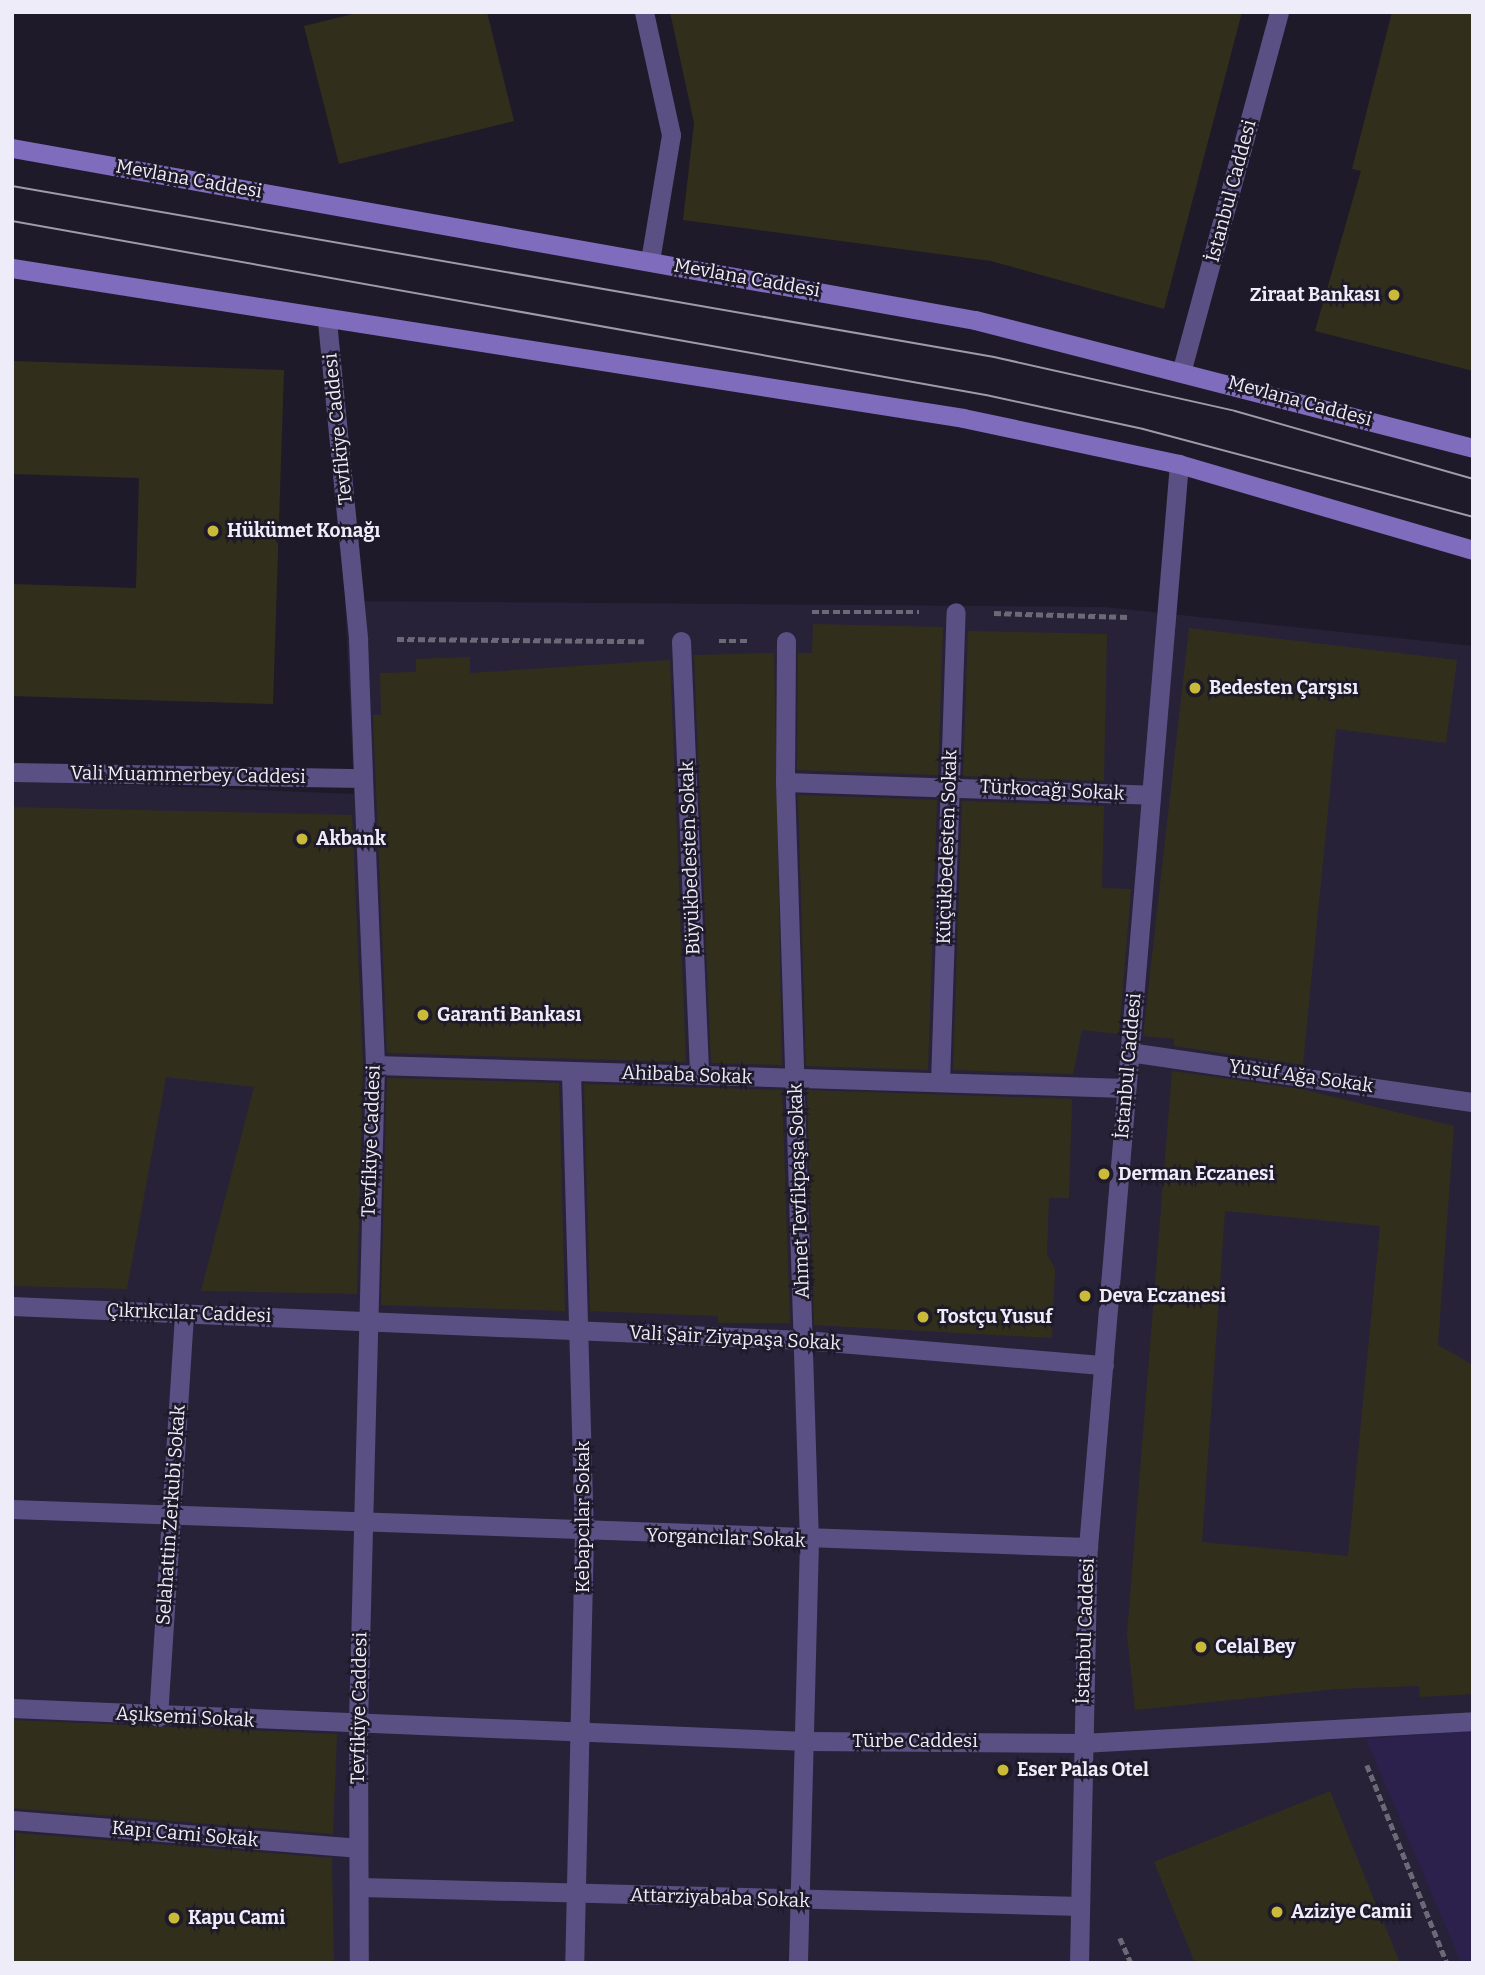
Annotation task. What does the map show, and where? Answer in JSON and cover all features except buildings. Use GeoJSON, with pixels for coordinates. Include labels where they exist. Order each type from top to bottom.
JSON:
{"type":"FeatureCollection","features":[{"type":"Feature","properties":{"kind":"main road","name":"Mevlana Caddesi"},"geometry":{"type":"LineString","coordinates":[[12,148],[963,318],[1182,369],[1473,449]]}},
{"type":"Feature","properties":{"kind":"main road"},"geometry":{"type":"LineString","coordinates":[[12,268],[327,321],[963,418],[1179,464],[1473,550]]}},
{"type":"Feature","properties":{"kind":"street"},"geometry":{"type":"LineString","coordinates":[[644,12],[671,135],[650,260]]}},
{"type":"Feature","properties":{"kind":"street","name":"İstanbul Caddesi"},"geometry":{"type":"LineString","coordinates":[[1182,369],[1279,12]]}},
{"type":"Feature","properties":{"kind":"street","name":"Tevfikiye Caddesi"},"geometry":{"type":"LineString","coordinates":[[327,321],[359,639],[375,1065],[365,1320],[364,1523],[358,1725],[357,1848],[361,1887],[359,1963]]}},
{"type":"Feature","properties":{"kind":"street","name":"İstanbul Caddesi"},"geometry":{"type":"LineString","coordinates":[[1079,1963],[1088,1547],[1179,464]]}},
{"type":"Feature","properties":{"kind":"street","name":"Küçükbedesten Sokak"},"geometry":{"type":"LineString","coordinates":[[940,1082],[948,784],[956,612]]}},
{"type":"Feature","properties":{"kind":"street","name":"Büyükbedesten Sokak"},"geometry":{"type":"LineString","coordinates":[[681,641],[699,1075]]}},
{"type":"Feature","properties":{"kind":"street","name":"Ahmet Tevfikpaşa Sokak"},"geometry":{"type":"LineString","coordinates":[[786,641],[785,782],[809,1541],[807,1741],[798,1963]]}},
{"type":"Feature","properties":{"kind":"street","name":"Vali Muammerbey Caddesi"},"geometry":{"type":"LineString","coordinates":[[12,772],[363,778]]}},
{"type":"Feature","properties":{"kind":"street","name":"Türkocağı Sokak"},"geometry":{"type":"LineString","coordinates":[[785,782],[948,784],[1151,795]]}},
{"type":"Feature","properties":{"kind":"street","name":"Yusuf Ağa Sokak"},"geometry":{"type":"LineString","coordinates":[[1129,1052],[1473,1102]]}},
{"type":"Feature","properties":{"kind":"street","name":"Ahibaba Sokak"},"geometry":{"type":"LineString","coordinates":[[375,1065],[1126,1088]]}},
{"type":"Feature","properties":{"kind":"street","name":"Kebapcılar Sokak"},"geometry":{"type":"LineString","coordinates":[[571,1072],[582,1330],[584,1532],[574,1963]]}},
{"type":"Feature","properties":{"kind":"street","name":"Çıkrıkcılar Caddesi"},"geometry":{"type":"LineString","coordinates":[[12,1306],[365,1320]]}},
{"type":"Feature","properties":{"kind":"street","name":"Selahattin Zerkubi Sokak"},"geometry":{"type":"LineString","coordinates":[[158,1717],[184,1313]]}},
{"type":"Feature","properties":{"kind":"street","name":"Vali Şair Ziyapaşa Sokak"},"geometry":{"type":"LineString","coordinates":[[365,1320],[804,1340],[1104,1365]]}},
{"type":"Feature","properties":{"kind":"street","name":"Yorgancılar Sokak"},"geometry":{"type":"LineString","coordinates":[[12,1509],[809,1541],[1088,1547]]}},
{"type":"Feature","properties":{"kind":"street","name":"Aşıksemi Sokak"},"geometry":{"type":"LineString","coordinates":[[12,1708],[358,1725]]}},
{"type":"Feature","properties":{"kind":"street","name":"Türbe Caddesi"},"geometry":{"type":"LineString","coordinates":[[358,1725],[579,1735],[807,1741],[1082,1743],[1352,1729],[1471,1719]]}},
{"type":"Feature","properties":{"kind":"street","name":"Kapı Cami Sokak"},"geometry":{"type":"LineString","coordinates":[[12,1820],[357,1848]]}},
{"type":"Feature","properties":{"kind":"street","name":"Attarziyababa Sokak"},"geometry":{"type":"LineString","coordinates":[[361,1887],[800,1901],[1080,1906]]}},
{"type":"Feature","properties":{"kind":"path"},"geometry":{"type":"LineString","coordinates":[[1352,1729],[1447,1963]]}},
{"type":"Feature","properties":{"kind":"shaded area"},"geometry":{"type":"Polygon","coordinates":[[[345,601],[1105,607],[1473,646],[1473,1963],[12,1963],[12,780],[354,794],[345,601]]]}},
{"type":"Feature","properties":{"kind":"shaded area"},"geometry":{"type":"Polygon","coordinates":[[[1473,1730],[1473,1963],[1461,1963],[1366,1739],[1473,1730]]]}},
{"type":"Feature","properties":{"kind":"tram line"},"geometry":{"type":"LineString","coordinates":[[12,186],[994,357],[1235,411],[1473,479]]}},
{"type":"Feature","properties":{"kind":"tram line"},"geometry":{"type":"LineString","coordinates":[[12,221],[986,395],[1143,429],[1473,517]]}},
{"type":"Feature","properties":{"kind":"place","name":"Ziraat Bankası"},"geometry":{"type":"Point","coordinates":[1394,295]}},
{"type":"Feature","properties":{"kind":"place","name":"Hükümet Konağı"},"geometry":{"type":"Point","coordinates":[213,531]}},
{"type":"Feature","properties":{"kind":"place","name":"Bedesten Çarşısı"},"geometry":{"type":"Point","coordinates":[1195,688]}},
{"type":"Feature","properties":{"kind":"place","name":"Akbank"},"geometry":{"type":"Point","coordinates":[302,839]}},
{"type":"Feature","properties":{"kind":"place","name":"Garanti Bankası"},"geometry":{"type":"Point","coordinates":[423,1015]}},
{"type":"Feature","properties":{"kind":"place","name":"Derman Eczanesi"},"geometry":{"type":"Point","coordinates":[1104,1174]}},
{"type":"Feature","properties":{"kind":"place","name":"Deva Eczanesi"},"geometry":{"type":"Point","coordinates":[1085,1296]}},
{"type":"Feature","properties":{"kind":"place","name":"Tostçu Yusuf"},"geometry":{"type":"Point","coordinates":[923,1317]}},
{"type":"Feature","properties":{"kind":"place","name":"Celal Bey"},"geometry":{"type":"Point","coordinates":[1201,1647]}},
{"type":"Feature","properties":{"kind":"place","name":"Eser Palas Otel"},"geometry":{"type":"Point","coordinates":[1003,1770]}},
{"type":"Feature","properties":{"kind":"place","name":"Aziziye Camii"},"geometry":{"type":"Point","coordinates":[1277,1912]}},
{"type":"Feature","properties":{"kind":"place","name":"Kapu Cami"},"geometry":{"type":"Point","coordinates":[174,1918]}}]}
